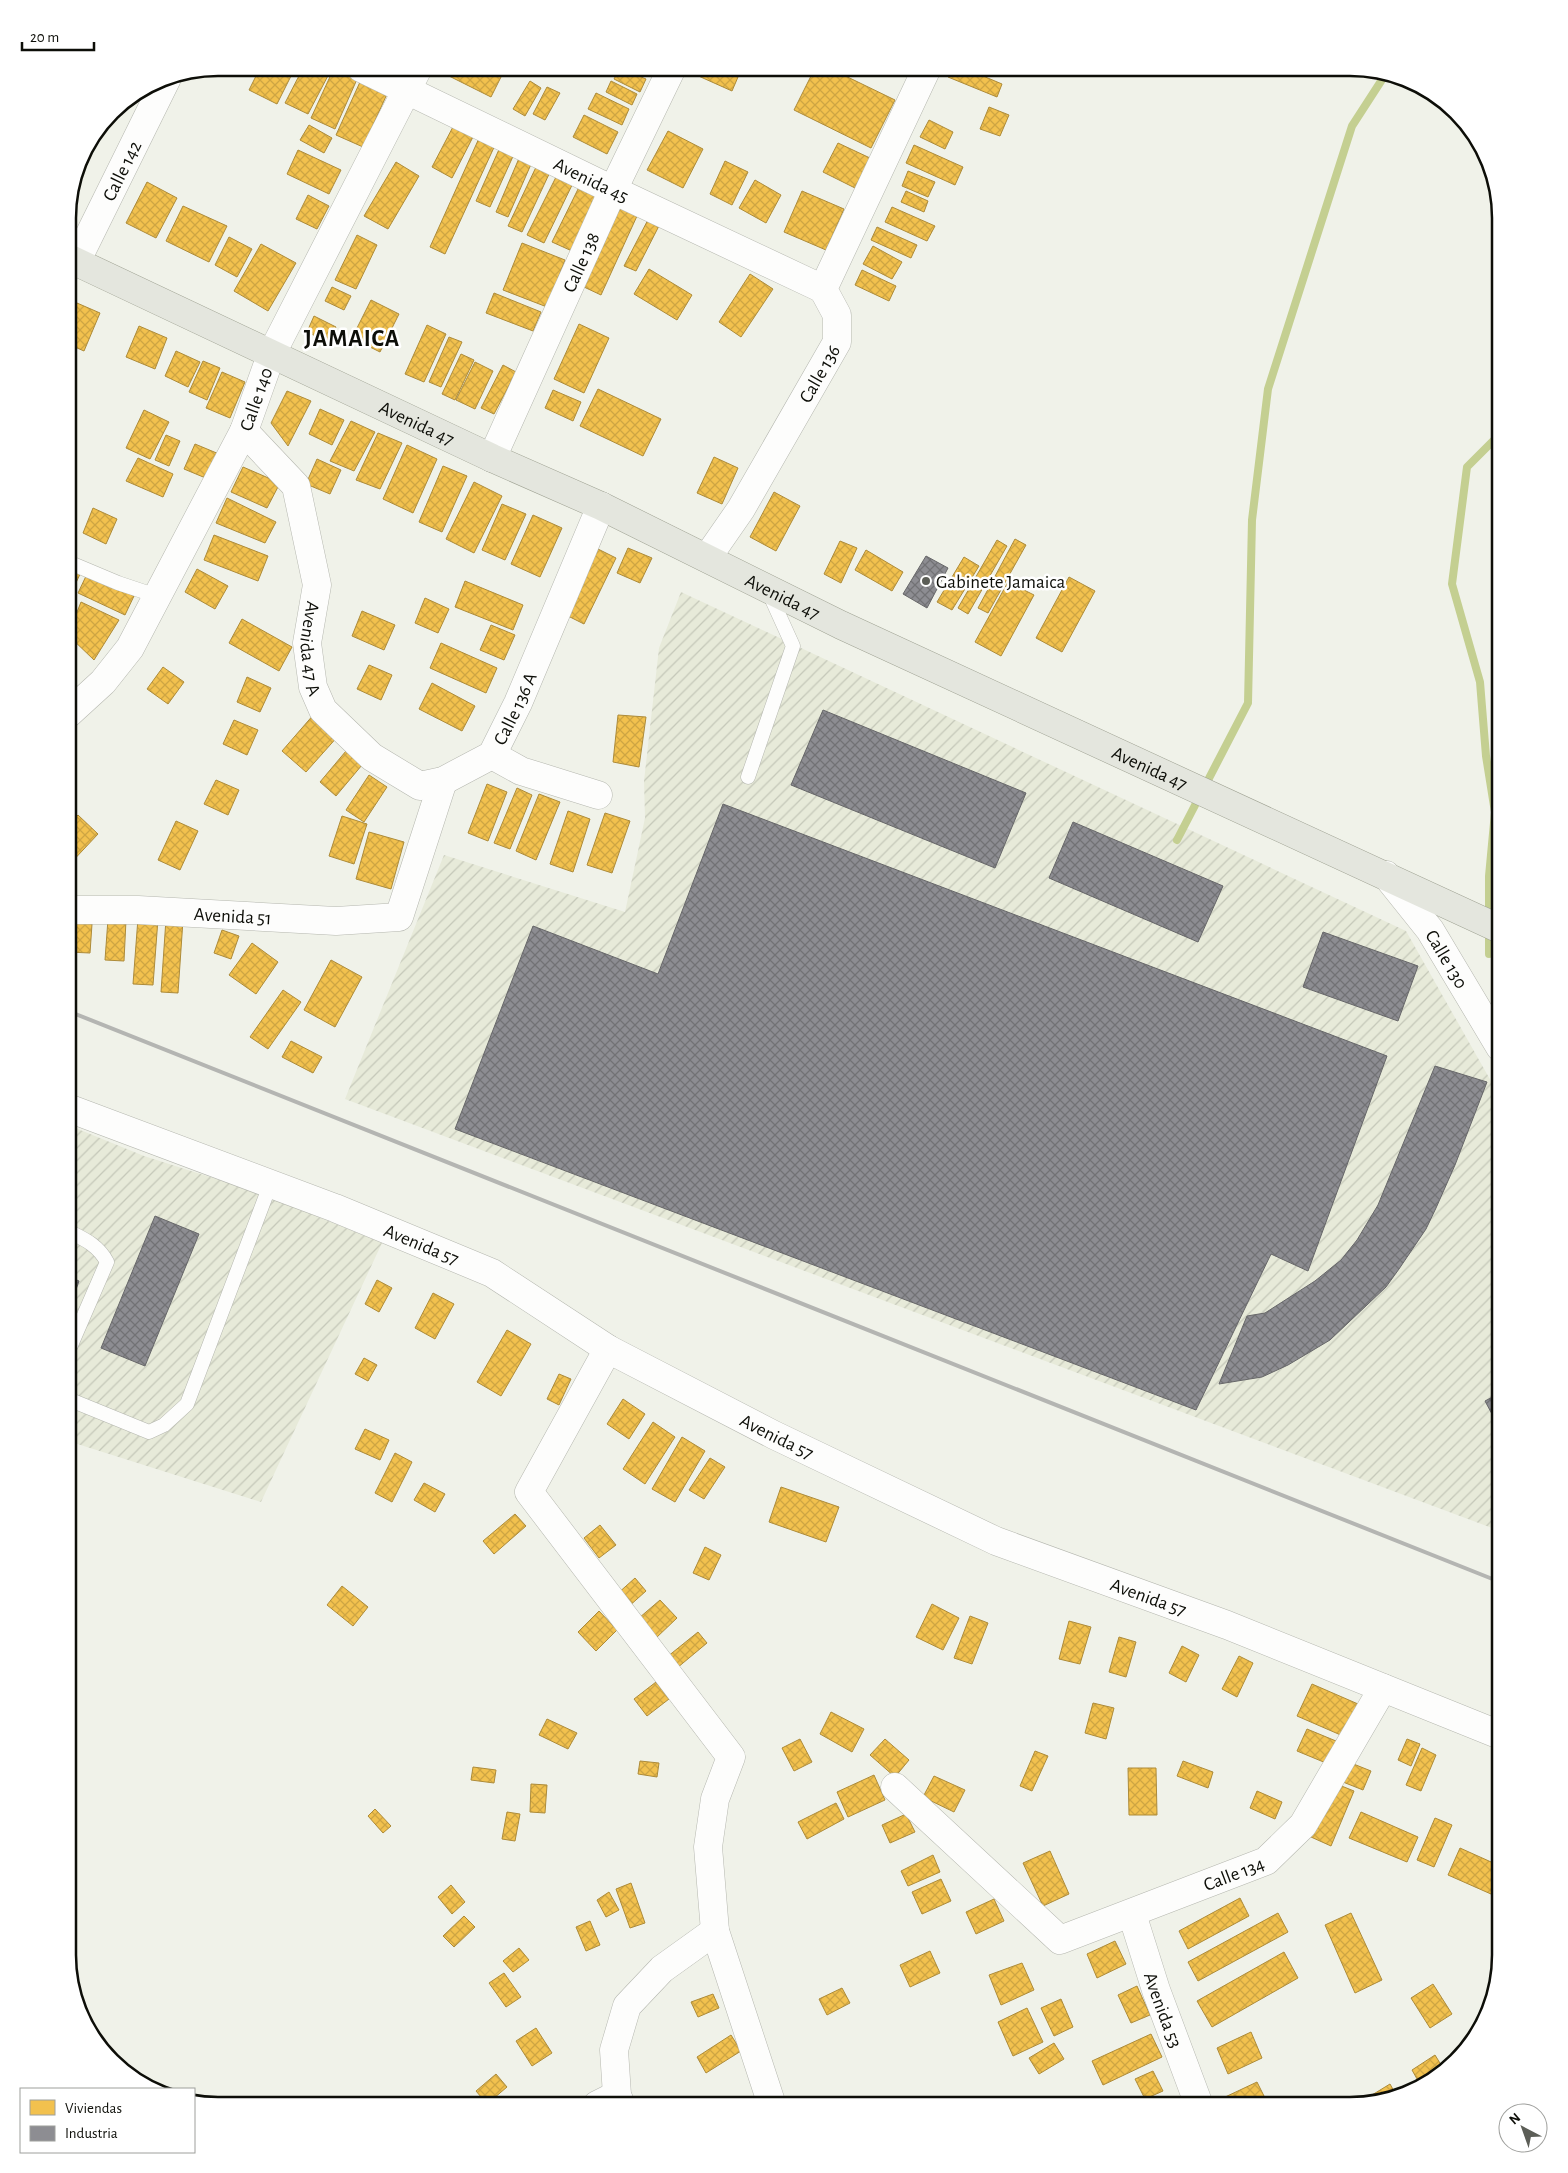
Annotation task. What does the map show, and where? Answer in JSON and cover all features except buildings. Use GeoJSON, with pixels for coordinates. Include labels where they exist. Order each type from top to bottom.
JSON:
{"type":"FeatureCollection","features":[{"type":"Feature","properties":{"kind":"main road","name":"Avenida 47"},"geometry":{"type":"LineString","coordinates":[[77,262],[270,355],[492,458],[601,506],[767,589],[1202,793],[1386,875],[1492,925]]}},
{"type":"Feature","properties":{"kind":"street","name":"Calle 138"},"geometry":{"type":"LineString","coordinates":[[492,458],[613,190],[668,77]]}},
{"type":"Feature","properties":{"kind":"street"},"geometry":{"type":"LineString","coordinates":[[823,288],[923,77]]}},
{"type":"Feature","properties":{"kind":"street","name":"Avenida 45"},"geometry":{"type":"LineString","coordinates":[[413,79],[613,190],[823,288]]}},
{"type":"Feature","properties":{"kind":"street","name":"Calle 140"},"geometry":{"type":"LineString","coordinates":[[77,706],[104,682],[130,648],[244,431],[270,355],[413,79]]}},
{"type":"Feature","properties":{"kind":"street","name":"Calle 142"},"geometry":{"type":"LineString","coordinates":[[77,250],[162,88]]}},
{"type":"Feature","properties":{"kind":"street","name":"Calle 136"},"geometry":{"type":"LineString","coordinates":[[707,558],[741,509],[837,342],[837,315],[823,288]]}},
{"type":"Feature","properties":{"kind":"street","name":"Avenida 47 A"},"geometry":{"type":"LineString","coordinates":[[244,431],[296,486],[317,585],[307,643],[313,687],[323,710],[372,757],[420,786],[443,781]]}},
{"type":"Feature","properties":{"kind":"street","name":"Calle 136 A"},"geometry":{"type":"LineString","coordinates":[[443,781],[492,755],[518,703],[601,506]]}},
{"type":"Feature","properties":{"kind":"street"},"geometry":{"type":"LineString","coordinates":[[492,755],[521,770],[598,795]]}},
{"type":"Feature","properties":{"kind":"street","name":"Avenida 51"},"geometry":{"type":"LineString","coordinates":[[77,910],[138,910],[336,921],[399,917],[443,781]]}},
{"type":"Feature","properties":{"kind":"street","name":"Calle 130"},"geometry":{"type":"LineString","coordinates":[[1386,875],[1430,930],[1492,1034]]}},
{"type":"Feature","properties":{"kind":"street","name":"Avenida 57"},"geometry":{"type":"LineString","coordinates":[[76,1111],[335,1208],[492,1274],[608,1349],[774,1435],[996,1541],[1226,1625],[1492,1732]]}},
{"type":"Feature","properties":{"kind":"street"},"geometry":{"type":"LineString","coordinates":[[608,1349],[529,1492],[731,1757],[715,1799],[708,1847],[715,1931],[769,2096]]}},
{"type":"Feature","properties":{"kind":"street","name":"Calle 134"},"geometry":{"type":"LineString","coordinates":[[895,1787],[1060,1940],[1132,1914],[1266,1861],[1303,1825],[1383,1688]]}},
{"type":"Feature","properties":{"kind":"street","name":"Avenida 53"},"geometry":{"type":"LineString","coordinates":[[1132,1914],[1156,1990],[1196,2097]]}},
{"type":"Feature","properties":{"kind":"street"},"geometry":{"type":"LineString","coordinates":[[612,2096],[614,2050],[626,2006],[662,1969],[715,1931]]}},
{"type":"Feature","properties":{"kind":"lane"},"geometry":{"type":"LineString","coordinates":[[77,566],[118,583],[157,596]]}},
{"type":"Feature","properties":{"kind":"lane"},"geometry":{"type":"LineString","coordinates":[[748,777],[793,646],[767,589]]}},
{"type":"Feature","properties":{"kind":"lane"},"geometry":{"type":"LineString","coordinates":[[76,1402],[149,1432],[164,1425],[187,1404],[270,1185]]}},
{"type":"Feature","properties":{"kind":"lane"},"geometry":{"type":"LineString","coordinates":[[76,1235],[101,1251],[106,1262],[76,1332]]}},
{"type":"Feature","properties":{"kind":"shaded area"},"geometry":{"type":"Polygon","coordinates":[[[681,592],[1406,931],[1492,1083],[1492,1528],[345,1099],[444,855],[625,912],[645,818],[644,781],[659,648],[681,592]]]}},
{"type":"Feature","properties":{"kind":"shaded area"},"geometry":{"type":"Polygon","coordinates":[[[76,1128],[144,1156],[257,1192],[382,1243],[261,1502],[76,1444],[76,1128]]]}},
{"type":"Feature","properties":{"kind":"waterway"},"geometry":{"type":"LineString","coordinates":[[1177,840],[1248,703],[1252,520],[1268,389],[1352,126],[1382,80]]}},
{"type":"Feature","properties":{"kind":"waterway"},"geometry":{"type":"LineString","coordinates":[[1492,442],[1467,467],[1452,584],[1480,682],[1486,756],[1492,793]]}},
{"type":"Feature","properties":{"kind":"waterway"},"geometry":{"type":"LineString","coordinates":[[1489,917],[1489,876],[1492,844]]}},
{"type":"Feature","properties":{"kind":"waterway"},"geometry":{"type":"LineString","coordinates":[[1489,928],[1489,954]]}},
{"type":"Feature","properties":{"kind":"railway"},"geometry":{"type":"LineString","coordinates":[[77,1014],[1492,1579]]}},
{"type":"Feature","properties":{"kind":"place","name":"Gabinete Jamaica"},"geometry":{"type":"Point","coordinates":[926,581]}},
{"type":"Feature","properties":{"kind":"district","name":"JAMAICA"},"geometry":{"type":"Point","coordinates":[352,338]}}]}
